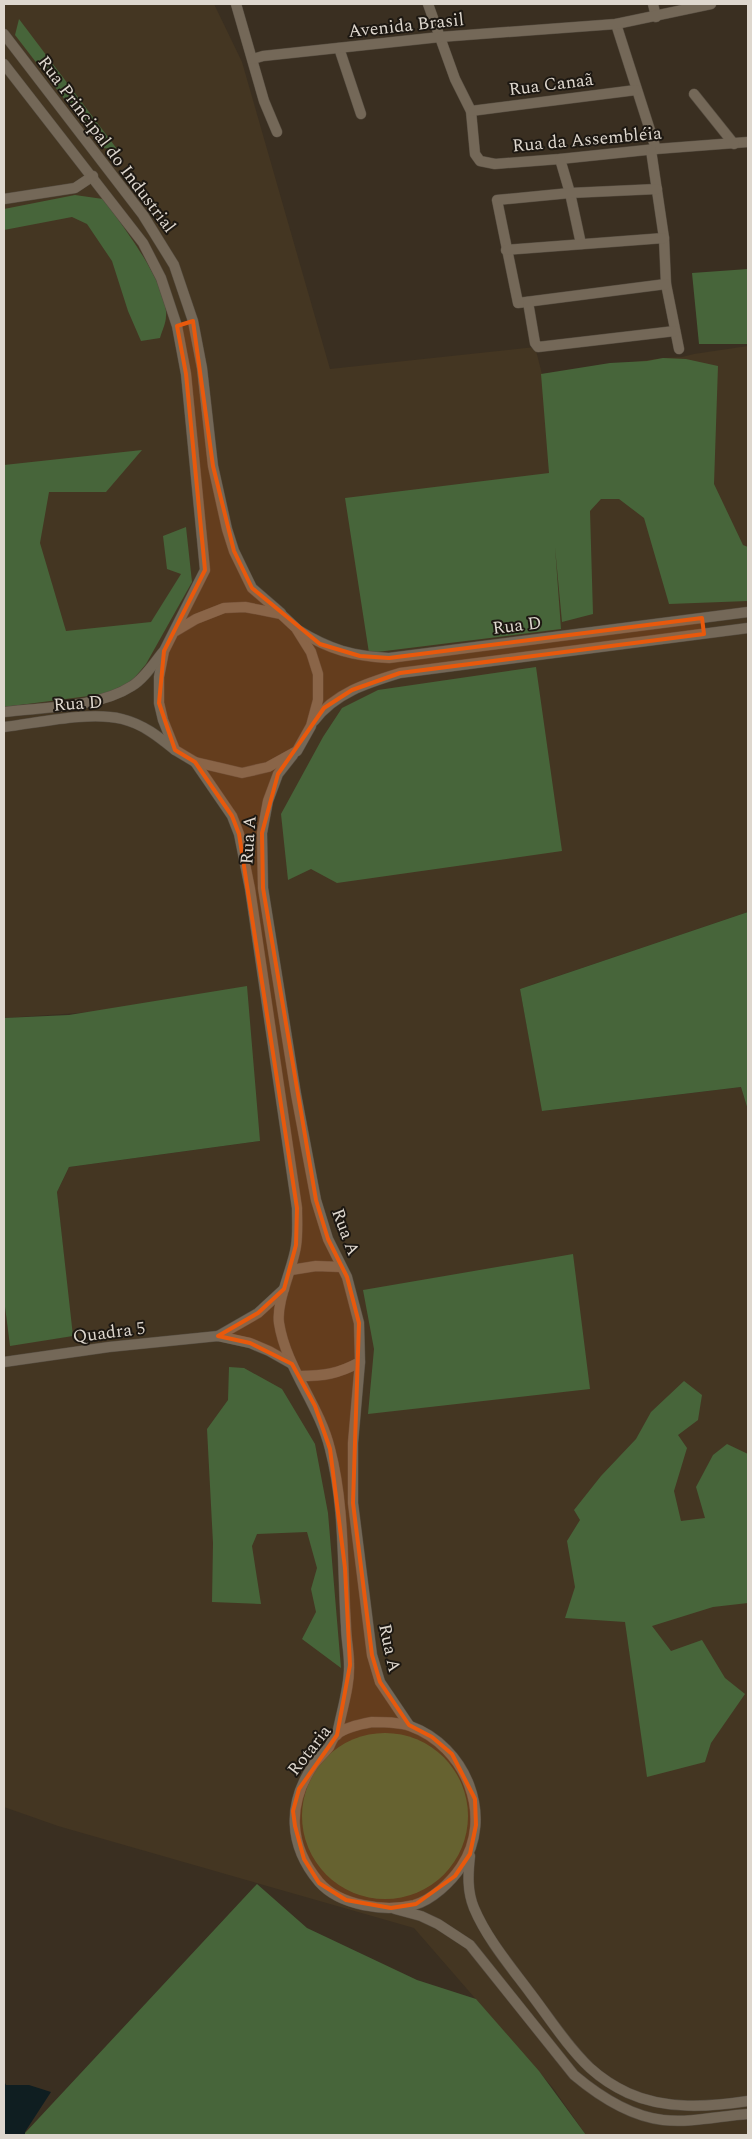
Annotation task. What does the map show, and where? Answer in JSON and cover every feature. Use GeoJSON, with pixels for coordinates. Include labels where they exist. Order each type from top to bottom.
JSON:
{"type":"FeatureCollection","features":[{"type":"Feature","properties":{"kind":"street"},"geometry":{"type":"LineString","coordinates":[[236,4],[261,93],[278,132]]}},
{"type":"Feature","properties":{"kind":"street"},"geometry":{"type":"LineString","coordinates":[[428,4],[462,96],[471,111]]}},
{"type":"Feature","properties":{"kind":"street"},"geometry":{"type":"LineString","coordinates":[[653,4],[656,17]]}},
{"type":"Feature","properties":{"kind":"street","name":"Avenida Brasil"},"geometry":{"type":"LineString","coordinates":[[253,59],[263,56],[440,37],[616,24],[710,4]]}},
{"type":"Feature","properties":{"kind":"street"},"geometry":{"type":"LineString","coordinates":[[616,24],[654,149],[664,238],[666,284],[679,349]]}},
{"type":"Feature","properties":{"kind":"street","name":"Rua Principal do Industrial"},"geometry":{"type":"LineString","coordinates":[[4,34],[144,216],[174,265],[194,321],[202,368],[213,466],[227,529],[234,551],[252,588],[281,614]]}},
{"type":"Feature","properties":{"kind":"street"},"geometry":{"type":"LineString","coordinates":[[339,48],[361,114]]}},
{"type":"Feature","properties":{"kind":"street","name":"Rua Principal do Industrial"},"geometry":{"type":"LineString","coordinates":[[4,64],[93,176],[143,243],[161,278],[177,326],[188,384],[204,570],[174,632]]}},
{"type":"Feature","properties":{"kind":"street","name":"Rua Canaã"},"geometry":{"type":"LineString","coordinates":[[471,111],[636,90]]}},
{"type":"Feature","properties":{"kind":"street"},"geometry":{"type":"LineString","coordinates":[[694,94],[734,144]]}},
{"type":"Feature","properties":{"kind":"street","name":"Rua da Assembléia"},"geometry":{"type":"LineString","coordinates":[[471,111],[475,154],[480,161],[495,164],[748,142]]}},
{"type":"Feature","properties":{"kind":"street"},"geometry":{"type":"LineString","coordinates":[[560,159],[570,193],[581,244]]}},
{"type":"Feature","properties":{"kind":"street"},"geometry":{"type":"LineString","coordinates":[[4,199],[75,188],[93,176]]}},
{"type":"Feature","properties":{"kind":"street"},"geometry":{"type":"LineString","coordinates":[[658,190],[570,193],[497,200],[518,304],[666,284]]}},
{"type":"Feature","properties":{"kind":"street"},"geometry":{"type":"LineString","coordinates":[[506,250],[664,238]]}},
{"type":"Feature","properties":{"kind":"street"},"geometry":{"type":"LineString","coordinates":[[528,302],[535,343],[538,347],[675,331]]}},
{"type":"Feature","properties":{"kind":"street"},"geometry":{"type":"LineString","coordinates":[[177,326],[194,321]]}},
{"type":"Feature","properties":{"kind":"street"},"geometry":{"type":"LineString","coordinates":[[245,607],[281,614],[296,628],[311,652],[318,674],[318,700],[311,726],[297,750],[268,767],[242,773],[195,762],[175,750],[163,720],[159,703],[158,677],[164,652],[174,632],[196,619],[224,608],[245,607]]}},
{"type":"Feature","properties":{"kind":"street","name":"Rua D"},"geometry":{"type":"LineString","coordinates":[[296,628],[320,644],[344,652],[360,656],[390,658],[748,612]]}},
{"type":"Feature","properties":{"kind":"street"},"geometry":{"type":"LineString","coordinates":[[702,618],[704,634]]}},
{"type":"Feature","properties":{"kind":"street","name":"Rua D"},"geometry":{"type":"LineString","coordinates":[[311,726],[324,708],[352,690],[400,673],[748,628]]}},
{"type":"Feature","properties":{"kind":"street","name":"Rua D"},"geometry":{"type":"LineString","coordinates":[[4,712],[92,702],[111,698],[134,685],[164,652]]}},
{"type":"Feature","properties":{"kind":"street","name":"Rua D"},"geometry":{"type":"LineString","coordinates":[[4,727],[101,716],[123,719],[149,730],[175,750]]}},
{"type":"Feature","properties":{"kind":"street","name":"Rua A"},"geometry":{"type":"LineString","coordinates":[[297,750],[278,774],[268,801],[262,833],[263,888],[276,975],[316,1200],[328,1239],[354,1302],[359,1323],[360,1362],[353,1443],[354,1503],[362,1584],[372,1655],[380,1682],[409,1725]]}},
{"type":"Feature","properties":{"kind":"street","name":"Rua A"},"geometry":{"type":"LineString","coordinates":[[195,762],[232,816],[238,834],[250,889],[297,1208],[296,1245],[278,1320],[283,1345],[314,1406],[330,1449],[338,1494],[350,1665],[337,1735]]}},
{"type":"Feature","properties":{"kind":"street"},"geometry":{"type":"LineString","coordinates":[[263,979],[276,975]]}},
{"type":"Feature","properties":{"kind":"street"},"geometry":{"type":"LineString","coordinates":[[291,1270],[316,1266],[341,1267]]}},
{"type":"Feature","properties":{"kind":"street","name":"Quadra 5"},"geometry":{"type":"LineString","coordinates":[[218,1336],[258,1313],[284,1289]]}},
{"type":"Feature","properties":{"kind":"street","name":"Quadra 5"},"geometry":{"type":"LineString","coordinates":[[4,1362],[218,1336],[269,1351],[292,1364]]}},
{"type":"Feature","properties":{"kind":"street"},"geometry":{"type":"LineString","coordinates":[[299,1376],[324,1376],[345,1370],[360,1362]]}},
{"type":"Feature","properties":{"kind":"street","name":"Rotaria"},"geometry":{"type":"LineString","coordinates":[[372,1722],[391,1722],[409,1725],[432,1736],[452,1754],[466,1776],[475,1799],[476,1825],[470,1854],[455,1876],[435,1894],[416,1904],[391,1908],[361,1904],[332,1892],[319,1883],[304,1859],[298,1843],[293,1811],[299,1790],[310,1770],[337,1735],[354,1726],[372,1722]]}},
{"type":"Feature","properties":{"kind":"street"},"geometry":{"type":"LineString","coordinates":[[470,1854],[467,1879],[474,1907],[495,1945],[569,2045],[591,2069],[630,2094],[650,2100],[690,2106],[723,2105],[748,2101]]}},
{"type":"Feature","properties":{"kind":"street"},"geometry":{"type":"LineString","coordinates":[[391,1908],[421,1916],[438,1924],[470,1945],[574,2076],[595,2093],[616,2105],[662,2120],[698,2119],[748,2114]]}},
{"type":"Feature","properties":{"kind":"highlighted area"},"geometry":{"type":"Polygon","coordinates":[[[193,321],[213,466],[234,551],[252,588],[320,644],[360,656],[389,658],[702,618],[704,634],[400,673],[352,690],[324,708],[278,774],[262,833],[263,888],[316,1200],[328,1239],[347,1277],[359,1323],[353,1503],[372,1655],[380,1682],[409,1725],[432,1737],[452,1754],[475,1799],[476,1825],[470,1854],[455,1876],[416,1904],[391,1908],[346,1900],[319,1883],[304,1859],[293,1811],[299,1789],[337,1735],[350,1665],[345,1568],[330,1449],[315,1406],[292,1364],[250,1343],[218,1336],[258,1313],[284,1289],[296,1245],[297,1208],[239,834],[232,816],[195,762],[175,750],[159,703],[164,651],[205,570],[186,374],[177,326],[193,321]]]}},
{"type":"Feature","properties":{"kind":"shaded area"},"geometry":{"type":"Polygon","coordinates":[[[4,4],[214,4],[242,62],[330,369],[535,347],[542,374],[682,357],[748,346],[748,912],[520,989],[543,1111],[741,1087],[748,1110],[748,2135],[586,2135],[553,2088],[414,1928],[58,1826],[4,1807],[4,1299],[10,1345],[72,1336],[57,1192],[69,1167],[260,1141],[93,1012],[4,1018],[4,4]]]}},
{"type":"Feature","properties":{"kind":"shaded area"},"geometry":{"type":"Polygon","coordinates":[[[4,2081],[6,2085],[29,2085],[51,2092],[25,2132],[25,2135],[4,2135],[4,2081]]]}},
{"type":"Feature","properties":{"kind":"green space"},"geometry":{"type":"Polygon","coordinates":[[[19,19],[117,149],[102,148],[15,35],[19,19]]]}},
{"type":"Feature","properties":{"kind":"green space"},"geometry":{"type":"Polygon","coordinates":[[[75,195],[103,199],[142,255],[160,288],[165,303],[166,319],[160,338],[141,341],[128,311],[112,261],[87,224],[72,217],[4,230],[4,209],[75,195]]]}},
{"type":"Feature","properties":{"kind":"green space"},"geometry":{"type":"Polygon","coordinates":[[[748,269],[748,344],[699,344],[692,273],[748,269]]]}},
{"type":"Feature","properties":{"kind":"green space"},"geometry":{"type":"Polygon","coordinates":[[[663,358],[686,359],[718,366],[714,484],[743,545],[748,547],[748,601],[669,604],[644,518],[619,499],[601,499],[590,511],[593,614],[562,622],[555,547],[561,629],[369,653],[345,498],[549,473],[541,374],[610,363],[663,358]]]}},
{"type":"Feature","properties":{"kind":"green space"},"geometry":{"type":"Polygon","coordinates":[[[142,450],[106,492],[49,492],[40,543],[66,631],[151,622],[181,574],[167,569],[163,536],[186,527],[192,582],[146,664],[131,682],[104,694],[4,707],[4,465],[142,450]]]}},
{"type":"Feature","properties":{"kind":"green space"},"geometry":{"type":"Polygon","coordinates":[[[536,667],[562,851],[337,883],[311,869],[288,880],[281,814],[323,737],[342,708],[378,690],[536,667]]]}},
{"type":"Feature","properties":{"kind":"green space"},"geometry":{"type":"Polygon","coordinates":[[[748,912],[748,1110],[741,1087],[542,1111],[520,989],[748,912]]]}},
{"type":"Feature","properties":{"kind":"green space"},"geometry":{"type":"Polygon","coordinates":[[[247,986],[260,1141],[69,1167],[57,1192],[73,1336],[10,1346],[4,1299],[4,1018],[69,1015],[247,986]]]}},
{"type":"Feature","properties":{"kind":"green space"},"geometry":{"type":"Polygon","coordinates":[[[573,1254],[590,1389],[368,1414],[374,1349],[363,1290],[573,1254]]]}},
{"type":"Feature","properties":{"kind":"green space"},"geometry":{"type":"Polygon","coordinates":[[[229,1367],[244,1368],[282,1389],[315,1444],[328,1513],[341,1668],[302,1639],[316,1612],[311,1589],[317,1568],[307,1532],[257,1534],[252,1546],[261,1604],[212,1602],[213,1543],[207,1429],[228,1400],[229,1367]]]}},
{"type":"Feature","properties":{"kind":"green space"},"geometry":{"type":"Polygon","coordinates":[[[684,1381],[702,1395],[698,1420],[678,1435],[687,1448],[674,1491],[681,1521],[705,1518],[696,1487],[713,1455],[727,1444],[748,1454],[748,1603],[713,1607],[652,1626],[671,1651],[702,1640],[725,1678],[745,1694],[711,1743],[705,1762],[647,1777],[625,1622],[565,1618],[575,1587],[567,1541],[580,1520],[574,1510],[601,1476],[636,1439],[651,1412],[684,1381]]]}},
{"type":"Feature","properties":{"kind":"green space"},"geometry":{"type":"Polygon","coordinates":[[[385,1733],[417,1740],[431,1747],[444,1757],[454,1770],[461,1784],[468,1816],[461,1848],[454,1862],[444,1875],[431,1885],[417,1892],[385,1899],[353,1892],[339,1885],[326,1875],[316,1862],[309,1848],[302,1816],[309,1784],[316,1770],[326,1757],[339,1747],[353,1740],[385,1733]]]}},
{"type":"Feature","properties":{"kind":"green space"},"geometry":{"type":"Polygon","coordinates":[[[257,1884],[307,1928],[417,1980],[476,1999],[539,2071],[586,2135],[25,2135],[257,1884]]]}}]}
